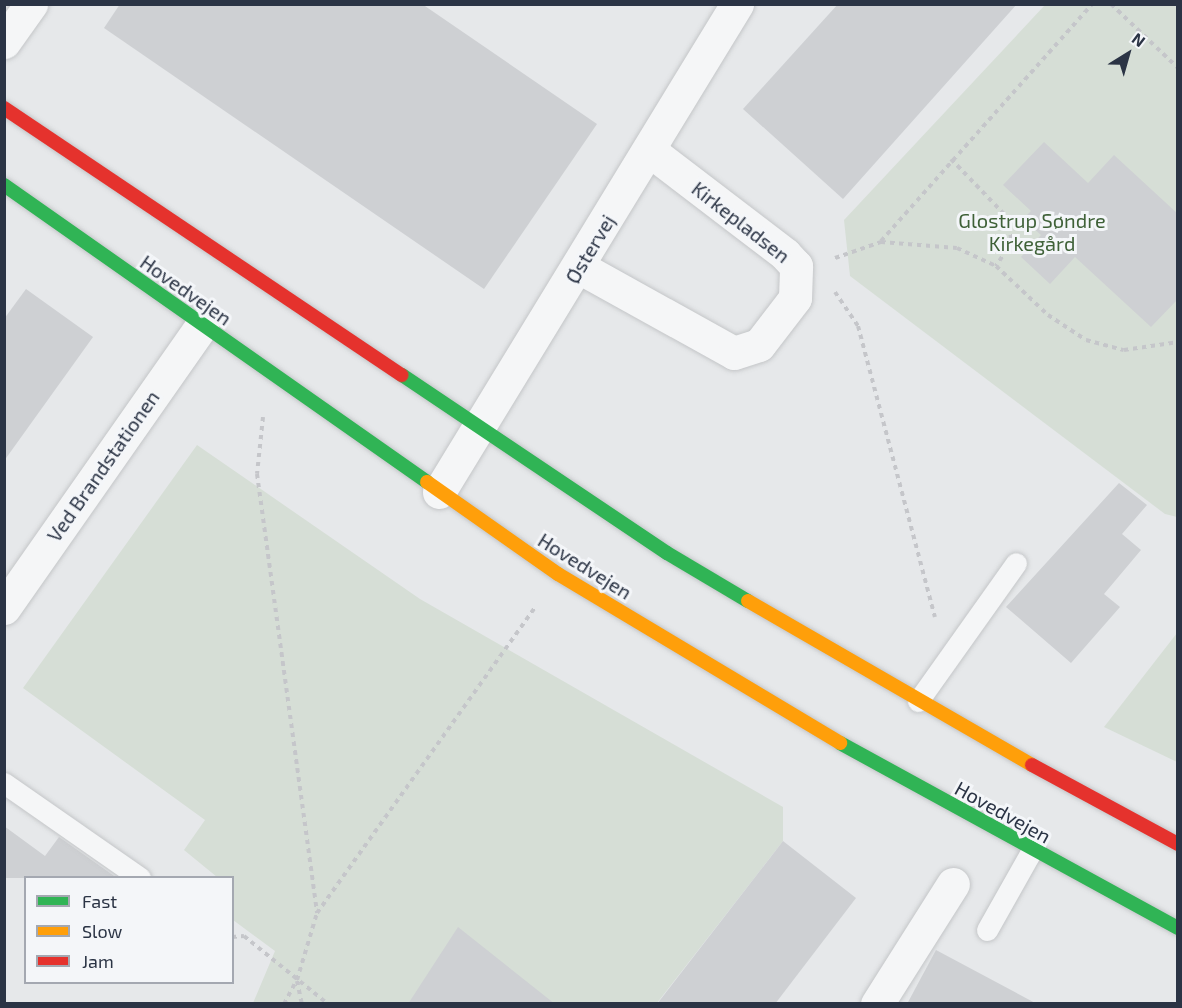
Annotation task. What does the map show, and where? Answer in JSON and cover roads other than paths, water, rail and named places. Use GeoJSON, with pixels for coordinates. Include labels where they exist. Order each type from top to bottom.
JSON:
{"type":"FeatureCollection","features":[{"type":"Feature","properties":{"kind":"main road"},"geometry":{"type":"LineString","coordinates":[[4,108],[479,432],[667,553],[918,701],[1178,844]]}},
{"type":"Feature","properties":{"kind":"main road","name":"Hovedvejen"},"geometry":{"type":"LineString","coordinates":[[4,185],[558,574],[1032,850],[1178,928]]}},
{"type":"Feature","properties":{"kind":"street"},"geometry":{"type":"LineString","coordinates":[[4,42],[31,4]]}},
{"type":"Feature","properties":{"kind":"street","name":"Østervej"},"geometry":{"type":"LineString","coordinates":[[439,492],[479,432],[737,4]]}},
{"type":"Feature","properties":{"kind":"street","name":"Kirkepladsen"},"geometry":{"type":"LineString","coordinates":[[579,267],[734,353],[759,345],[795,298],[800,282],[785,254],[649,150]]}},
{"type":"Feature","properties":{"kind":"street","name":"Ved Brandstationen"},"geometry":{"type":"LineString","coordinates":[[4,608],[202,324]]}},
{"type":"Feature","properties":{"kind":"street"},"geometry":{"type":"LineString","coordinates":[[877,1004],[953,884]]}},
{"type":"Feature","properties":{"kind":"lane"},"geometry":{"type":"LineString","coordinates":[[918,701],[1016,563]]}},
{"type":"Feature","properties":{"kind":"lane"},"geometry":{"type":"LineString","coordinates":[[4,783],[137,876]]}},
{"type":"Feature","properties":{"kind":"lane"},"geometry":{"type":"LineString","coordinates":[[987,930],[1032,850]]}},
{"type":"Feature","properties":{"kind":"park label","name":"Glostrup Søndre Kirkegård"},"geometry":{"type":"Point","coordinates":[1032,232]}}]}
